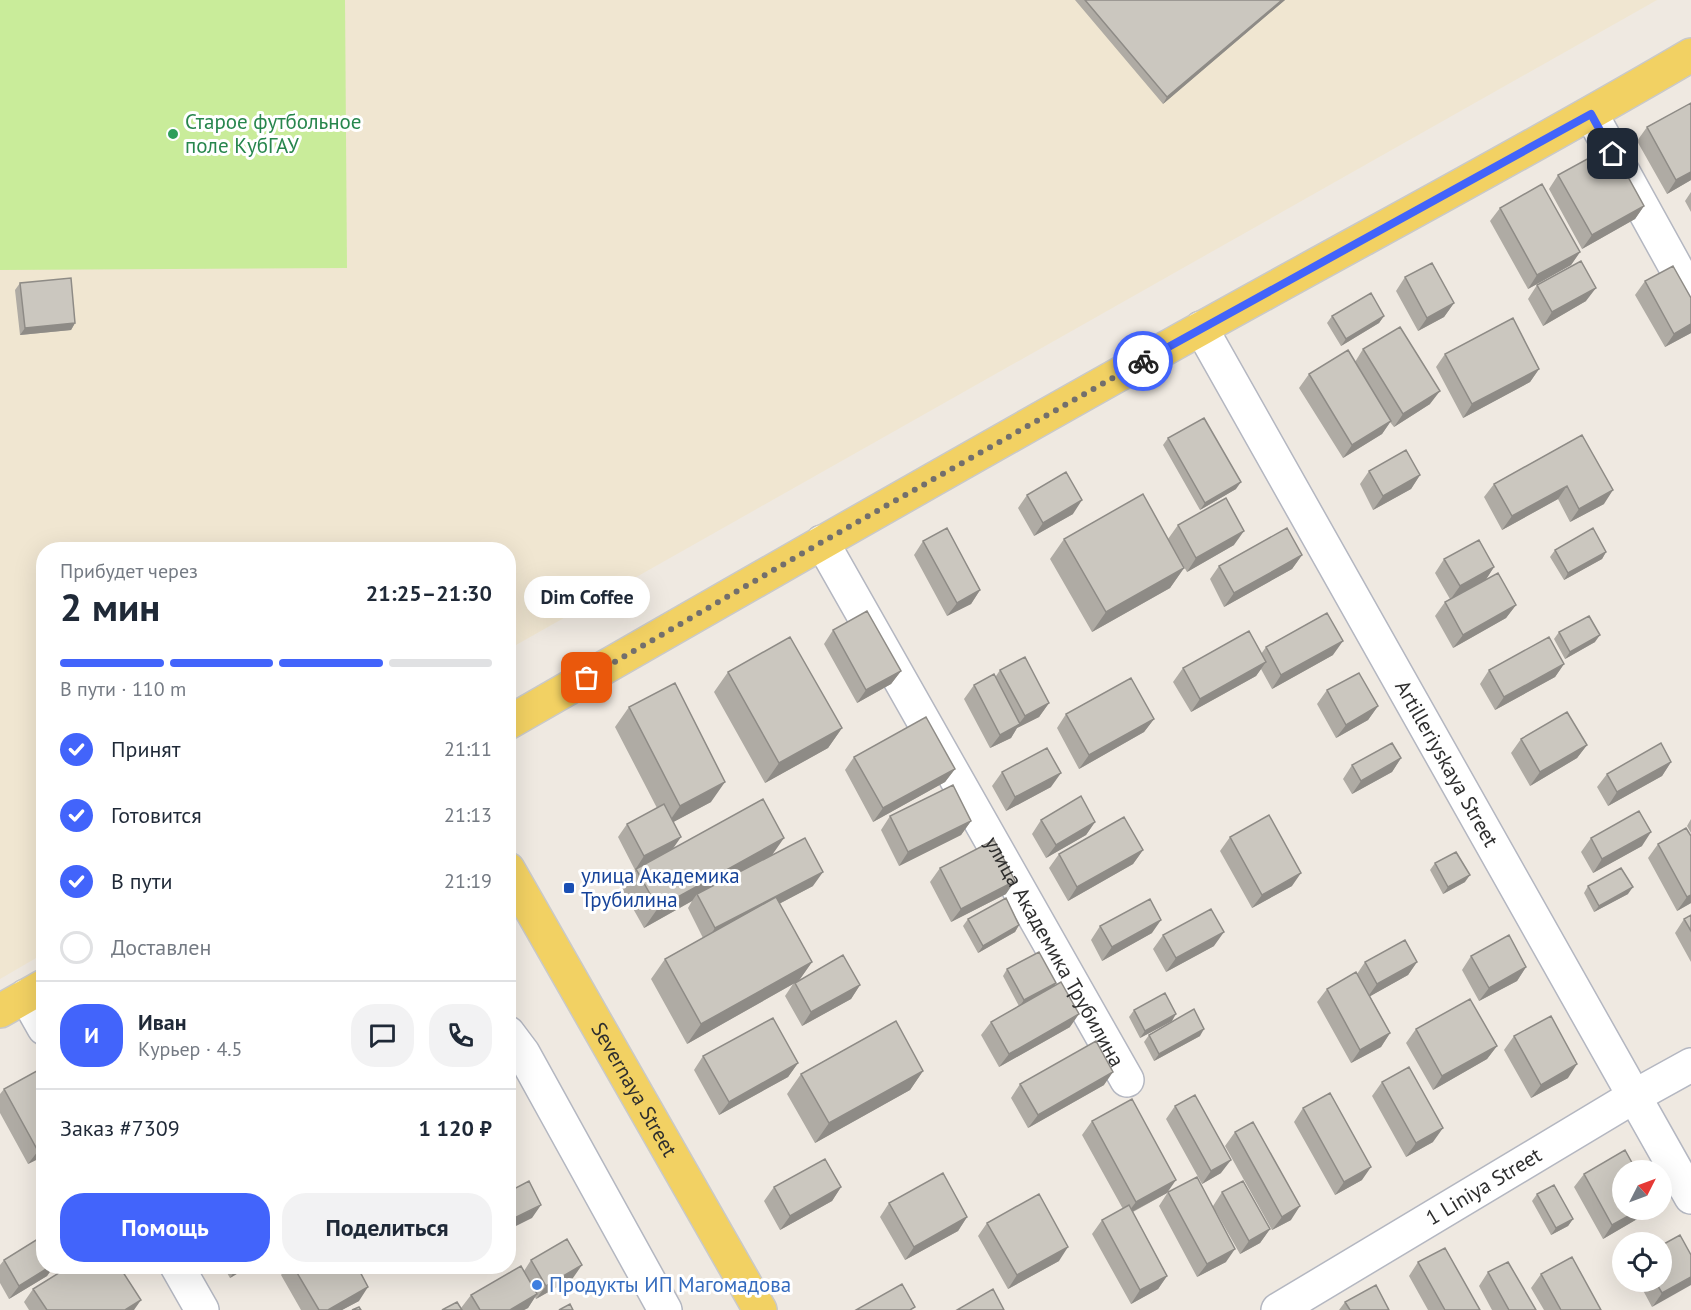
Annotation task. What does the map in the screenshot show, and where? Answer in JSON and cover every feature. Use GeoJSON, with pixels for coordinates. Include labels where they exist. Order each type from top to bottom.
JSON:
{"type":"FeatureCollection","features":[{"type":"Feature","properties":{"kind":"main road"},"geometry":{"type":"LineString","coordinates":[[516,718],[1201,328],[1591,114],[1691,55]]}},
{"type":"Feature","properties":{"kind":"main road","name":"Severnaya Street"},"geometry":{"type":"LineString","coordinates":[[516,883],[760,1310]]}},
{"type":"Feature","properties":{"kind":"street"},"geometry":{"type":"LineString","coordinates":[[1591,114],[1691,295]]}},
{"type":"Feature","properties":{"kind":"street","name":"Artilleriyskaya Street"},"geometry":{"type":"LineString","coordinates":[[1201,328],[1691,1197]]}},
{"type":"Feature","properties":{"kind":"street","name":"улица Академика Трубилина"},"geometry":{"type":"LineString","coordinates":[[822,542],[1127,1080]]}},
{"type":"Feature","properties":{"kind":"street"},"geometry":{"type":"LineString","coordinates":[[23,998],[36,1017]]}},
{"type":"Feature","properties":{"kind":"street"},"geometry":{"type":"LineString","coordinates":[[516,1043],[524,1053],[665,1310]]}},
{"type":"Feature","properties":{"kind":"street","name":"1 Liniya Street"},"geometry":{"type":"LineString","coordinates":[[1278,1310],[1633,1096],[1691,1065]]}},
{"type":"Feature","properties":{"kind":"street"},"geometry":{"type":"LineString","coordinates":[[182,1274],[202,1310]]}},
{"type":"Feature","properties":{"kind":"shaded area"},"geometry":{"type":"Polygon","coordinates":[[[0,0],[1657,0],[516,645],[516,542],[36,542],[36,958],[0,979],[0,0]]]}},
{"type":"Feature","properties":{"kind":"green space","name":"Старое футбольное поле КубГАУ"},"geometry":{"type":"Polygon","coordinates":[[[0,0],[345,0],[347,268],[0,270],[0,0]]]}},
{"type":"Feature","properties":{"kind":"building"},"geometry":{"type":"Polygon","coordinates":[[[1085,0],[1282,0],[1167,97],[1085,0]]]}},
{"type":"Feature","properties":{"kind":"building"},"geometry":{"type":"Polygon","coordinates":[[[1691,103],[1691,172],[1676,180],[1647,127],[1691,103]]]}},
{"type":"Feature","properties":{"kind":"building"},"geometry":{"type":"Polygon","coordinates":[[[1611,146],[1644,206],[1592,235],[1558,175],[1611,146]]]}},
{"type":"Feature","properties":{"kind":"building"},"geometry":{"type":"Polygon","coordinates":[[[1542,184],[1580,252],[1537,275],[1500,208],[1542,184]]]}},
{"type":"Feature","properties":{"kind":"building"},"geometry":{"type":"Polygon","coordinates":[[[1581,261],[1596,288],[1552,312],[1537,285],[1581,261]]]}},
{"type":"Feature","properties":{"kind":"building"},"geometry":{"type":"Polygon","coordinates":[[[1432,263],[1454,303],[1427,318],[1405,277],[1432,263]]]}},
{"type":"Feature","properties":{"kind":"building"},"geometry":{"type":"Polygon","coordinates":[[[1673,266],[1691,298],[1691,324],[1674,334],[1645,281],[1673,266]]]}},
{"type":"Feature","properties":{"kind":"building"},"geometry":{"type":"Polygon","coordinates":[[[71,278],[75,323],[25,328],[20,283],[71,278]]]}},
{"type":"Feature","properties":{"kind":"building"},"geometry":{"type":"Polygon","coordinates":[[[1371,293],[1384,316],[1346,339],[1332,316],[1371,293]]]}},
{"type":"Feature","properties":{"kind":"building"},"geometry":{"type":"Polygon","coordinates":[[[1513,318],[1539,369],[1472,404],[1445,354],[1513,318]]]}},
{"type":"Feature","properties":{"kind":"building"},"geometry":{"type":"Polygon","coordinates":[[[1400,327],[1440,391],[1403,414],[1363,349],[1400,327]]]}},
{"type":"Feature","properties":{"kind":"building"},"geometry":{"type":"Polygon","coordinates":[[[1348,350],[1391,421],[1352,445],[1309,374],[1348,350]]]}},
{"type":"Feature","properties":{"kind":"building"},"geometry":{"type":"Polygon","coordinates":[[[1204,418],[1241,482],[1205,503],[1168,438],[1204,418]]]}},
{"type":"Feature","properties":{"kind":"building"},"geometry":{"type":"Polygon","coordinates":[[[1582,435],[1613,490],[1579,509],[1567,486],[1512,516],[1494,484],[1582,435]]]}},
{"type":"Feature","properties":{"kind":"building"},"geometry":{"type":"Polygon","coordinates":[[[1406,450],[1420,475],[1383,496],[1369,471],[1406,450]]]}},
{"type":"Feature","properties":{"kind":"building"},"geometry":{"type":"Polygon","coordinates":[[[1066,472],[1082,500],[1043,523],[1027,495],[1066,472]]]}},
{"type":"Feature","properties":{"kind":"building"},"geometry":{"type":"Polygon","coordinates":[[[1143,494],[1184,568],[1106,612],[1064,539],[1143,494]]]}},
{"type":"Feature","properties":{"kind":"building"},"geometry":{"type":"Polygon","coordinates":[[[1226,498],[1244,531],[1196,558],[1178,525],[1226,498]]]}},
{"type":"Feature","properties":{"kind":"building"},"geometry":{"type":"Polygon","coordinates":[[[947,528],[980,590],[957,603],[923,541],[947,528]]]}},
{"type":"Feature","properties":{"kind":"building"},"geometry":{"type":"Polygon","coordinates":[[[1287,528],[1302,555],[1234,593],[1219,566],[1287,528]]]}},
{"type":"Feature","properties":{"kind":"building"},"geometry":{"type":"Polygon","coordinates":[[[1593,528],[1606,552],[1568,573],[1555,550],[1593,528]]]}},
{"type":"Feature","properties":{"kind":"building"},"geometry":{"type":"Polygon","coordinates":[[[1479,540],[1494,567],[1460,586],[1444,559],[1479,540]]]}},
{"type":"Feature","properties":{"kind":"building"},"geometry":{"type":"Polygon","coordinates":[[[1498,573],[1516,605],[1463,635],[1445,602],[1498,573]]]}},
{"type":"Feature","properties":{"kind":"building"},"geometry":{"type":"Polygon","coordinates":[[[867,611],[901,671],[866,690],[833,630],[867,611]]]}},
{"type":"Feature","properties":{"kind":"building"},"geometry":{"type":"Polygon","coordinates":[[[1327,613],[1343,641],[1281,675],[1266,647],[1327,613]]]}},
{"type":"Feature","properties":{"kind":"building"},"geometry":{"type":"Polygon","coordinates":[[[1589,616],[1600,635],[1570,652],[1559,632],[1589,616]]]}},
{"type":"Feature","properties":{"kind":"building"},"geometry":{"type":"Polygon","coordinates":[[[1249,631],[1266,662],[1200,699],[1183,668],[1249,631]]]}},
{"type":"Feature","properties":{"kind":"building"},"geometry":{"type":"Polygon","coordinates":[[[790,637],[842,728],[779,763],[728,672],[790,637]]]}},
{"type":"Feature","properties":{"kind":"building"},"geometry":{"type":"Polygon","coordinates":[[[1549,637],[1564,664],[1504,697],[1489,670],[1549,637]]]}},
{"type":"Feature","properties":{"kind":"building"},"geometry":{"type":"Polygon","coordinates":[[[1025,657],[1049,703],[1025,716],[1000,670],[1025,657]]]}},
{"type":"Feature","properties":{"kind":"building"},"geometry":{"type":"Polygon","coordinates":[[[1359,673],[1378,706],[1346,725],[1327,690],[1359,673]]]}},
{"type":"Feature","properties":{"kind":"building"},"geometry":{"type":"Polygon","coordinates":[[[994,674],[1020,724],[1000,735],[974,685],[994,674]]]}},
{"type":"Feature","properties":{"kind":"building"},"geometry":{"type":"Polygon","coordinates":[[[1131,678],[1154,719],[1089,755],[1066,714],[1131,678]]]}},
{"type":"Feature","properties":{"kind":"building"},"geometry":{"type":"Polygon","coordinates":[[[675,683],[725,782],[680,806],[629,707],[675,683]]]}},
{"type":"Feature","properties":{"kind":"building"},"geometry":{"type":"Polygon","coordinates":[[[1567,712],[1587,745],[1540,772],[1521,739],[1567,712]]]}},
{"type":"Feature","properties":{"kind":"building"},"geometry":{"type":"Polygon","coordinates":[[[926,717],[955,769],[883,808],[854,757],[926,717]]]}},
{"type":"Feature","properties":{"kind":"building"},"geometry":{"type":"Polygon","coordinates":[[[1392,743],[1401,758],[1361,781],[1352,765],[1392,743]]]}},
{"type":"Feature","properties":{"kind":"building"},"geometry":{"type":"Polygon","coordinates":[[[1661,743],[1671,762],[1617,792],[1607,774],[1661,743]]]}},
{"type":"Feature","properties":{"kind":"building"},"geometry":{"type":"Polygon","coordinates":[[[1047,748],[1061,773],[1015,797],[1002,772],[1047,748]]]}},
{"type":"Feature","properties":{"kind":"building"},"geometry":{"type":"Polygon","coordinates":[[[953,785],[971,821],[908,852],[890,816],[953,785]]]}},
{"type":"Feature","properties":{"kind":"building"},"geometry":{"type":"Polygon","coordinates":[[[1081,796],[1095,822],[1056,845],[1041,820],[1081,796]]]}},
{"type":"Feature","properties":{"kind":"building"},"geometry":{"type":"Polygon","coordinates":[[[763,799],[784,838],[658,908],[636,869],[763,799]]]}},
{"type":"Feature","properties":{"kind":"building"},"geometry":{"type":"Polygon","coordinates":[[[664,804],[681,837],[644,856],[627,824],[664,804]]]}},
{"type":"Feature","properties":{"kind":"building"},"geometry":{"type":"Polygon","coordinates":[[[1639,811],[1651,832],[1602,859],[1591,838],[1639,811]]]}},
{"type":"Feature","properties":{"kind":"building"},"geometry":{"type":"Polygon","coordinates":[[[1269,815],[1301,873],[1262,895],[1230,837],[1269,815]]]}},
{"type":"Feature","properties":{"kind":"building"},"geometry":{"type":"Polygon","coordinates":[[[1124,817],[1143,850],[1077,887],[1059,854],[1124,817]]]}},
{"type":"Feature","properties":{"kind":"building"},"geometry":{"type":"Polygon","coordinates":[[[1686,828],[1691,836],[1691,895],[1687,897],[1658,844],[1686,828]]]}},
{"type":"Feature","properties":{"kind":"building"},"geometry":{"type":"Polygon","coordinates":[[[805,838],[823,872],[715,928],[697,894],[805,838]]]}},
{"type":"Feature","properties":{"kind":"building"},"geometry":{"type":"Polygon","coordinates":[[[994,840],[1015,881],[961,909],[940,868],[994,840]]]}},
{"type":"Feature","properties":{"kind":"building"},"geometry":{"type":"Polygon","coordinates":[[[1456,852],[1470,875],[1448,887],[1435,863],[1456,852]]]}},
{"type":"Feature","properties":{"kind":"building"},"geometry":{"type":"Polygon","coordinates":[[[1621,868],[1633,887],[1599,906],[1588,886],[1621,868]]]}},
{"type":"Feature","properties":{"kind":"building"},"geometry":{"type":"Polygon","coordinates":[[[776,897],[812,962],[701,1024],[665,959],[776,897]]]}},
{"type":"Feature","properties":{"kind":"building"},"geometry":{"type":"Polygon","coordinates":[[[1006,898],[1019,925],[983,946],[968,919],[1006,898]]]}},
{"type":"Feature","properties":{"kind":"building"},"geometry":{"type":"Polygon","coordinates":[[[1150,899],[1161,920],[1112,947],[1100,926],[1150,899]]]}},
{"type":"Feature","properties":{"kind":"building"},"geometry":{"type":"Polygon","coordinates":[[[1211,909],[1224,932],[1176,958],[1163,935],[1211,909]]]}},
{"type":"Feature","properties":{"kind":"building"},"geometry":{"type":"Polygon","coordinates":[[[1691,915],[1691,931],[1684,919],[1691,915]]]}},
{"type":"Feature","properties":{"kind":"building"},"geometry":{"type":"Polygon","coordinates":[[[1509,935],[1526,967],[1489,988],[1471,956],[1509,935]]]}},
{"type":"Feature","properties":{"kind":"building"},"geometry":{"type":"Polygon","coordinates":[[[1405,940],[1417,962],[1377,984],[1365,962],[1405,940]]]}},
{"type":"Feature","properties":{"kind":"building"},"geometry":{"type":"Polygon","coordinates":[[[1039,952],[1056,983],[1024,1000],[1007,969],[1039,952]]]}},
{"type":"Feature","properties":{"kind":"building"},"geometry":{"type":"Polygon","coordinates":[[[843,955],[860,985],[811,1012],[795,983],[843,955]]]}},
{"type":"Feature","properties":{"kind":"building"},"geometry":{"type":"Polygon","coordinates":[[[1356,972],[1390,1033],[1360,1050],[1327,989],[1356,972]]]}},
{"type":"Feature","properties":{"kind":"building"},"geometry":{"type":"Polygon","coordinates":[[[1061,982],[1079,1014],[1009,1054],[991,1022],[1061,982]]]}},
{"type":"Feature","properties":{"kind":"building"},"geometry":{"type":"Polygon","coordinates":[[[1165,993],[1176,1014],[1145,1031],[1134,1010],[1165,993]]]}},
{"type":"Feature","properties":{"kind":"building"},"geometry":{"type":"Polygon","coordinates":[[[1470,999],[1497,1046],[1442,1076],[1416,1029],[1470,999]]]}},
{"type":"Feature","properties":{"kind":"building"},"geometry":{"type":"Polygon","coordinates":[[[1194,1009],[1204,1029],[1159,1054],[1149,1035],[1194,1009]]]}},
{"type":"Feature","properties":{"kind":"building"},"geometry":{"type":"Polygon","coordinates":[[[1551,1016],[1577,1064],[1541,1085],[1514,1036],[1551,1016]]]}},
{"type":"Feature","properties":{"kind":"building"},"geometry":{"type":"Polygon","coordinates":[[[773,1018],[798,1063],[729,1102],[703,1056],[773,1018]]]}},
{"type":"Feature","properties":{"kind":"building"},"geometry":{"type":"Polygon","coordinates":[[[896,1021],[923,1071],[829,1123],[801,1074],[896,1021]]]}},
{"type":"Feature","properties":{"kind":"building"},"geometry":{"type":"Polygon","coordinates":[[[1096,1041],[1113,1072],[1038,1115],[1020,1084],[1096,1041]]]}},
{"type":"Feature","properties":{"kind":"building"},"geometry":{"type":"Polygon","coordinates":[[[1409,1067],[1443,1128],[1416,1143],[1382,1082],[1409,1067]]]}},
{"type":"Feature","properties":{"kind":"building"},"geometry":{"type":"Polygon","coordinates":[[[36,1071],[36,1147],[4,1089],[36,1071]]]}},
{"type":"Feature","properties":{"kind":"building"},"geometry":{"type":"Polygon","coordinates":[[[1330,1093],[1371,1167],[1344,1182],[1303,1108],[1330,1093]]]}},
{"type":"Feature","properties":{"kind":"building"},"geometry":{"type":"Polygon","coordinates":[[[1195,1095],[1231,1160],[1211,1171],[1175,1106],[1195,1095]]]}},
{"type":"Feature","properties":{"kind":"building"},"geometry":{"type":"Polygon","coordinates":[[[1132,1099],[1176,1180],[1136,1202],[1092,1121],[1132,1099]]]}},
{"type":"Feature","properties":{"kind":"building"},"geometry":{"type":"Polygon","coordinates":[[[1253,1122],[1300,1206],[1282,1217],[1235,1132],[1253,1122]]]}},
{"type":"Feature","properties":{"kind":"building"},"geometry":{"type":"Polygon","coordinates":[[[1625,1150],[1630,1160],[1612,1160],[1612,1220],[1621,1220],[1612,1225],[1584,1174],[1625,1150]]]}},
{"type":"Feature","properties":{"kind":"building"},"geometry":{"type":"Polygon","coordinates":[[[825,1159],[841,1187],[790,1216],[774,1187],[825,1159]]]}},
{"type":"Feature","properties":{"kind":"building"},"geometry":{"type":"Polygon","coordinates":[[[943,1173],[967,1217],[914,1247],[889,1203],[943,1173]]]}},
{"type":"Feature","properties":{"kind":"building"},"geometry":{"type":"Polygon","coordinates":[[[1197,1177],[1235,1249],[1207,1264],[1168,1192],[1197,1177]]]}},
{"type":"Feature","properties":{"kind":"building"},"geometry":{"type":"Polygon","coordinates":[[[529,1181],[541,1205],[516,1217],[516,1188],[529,1181]]]}},
{"type":"Feature","properties":{"kind":"building"},"geometry":{"type":"Polygon","coordinates":[[[1243,1181],[1270,1229],[1249,1241],[1222,1192],[1243,1181]]]}},
{"type":"Feature","properties":{"kind":"building"},"geometry":{"type":"Polygon","coordinates":[[[1554,1185],[1573,1219],[1556,1228],[1537,1194],[1554,1185]]]}},
{"type":"Feature","properties":{"kind":"building"},"geometry":{"type":"Polygon","coordinates":[[[1039,1194],[1068,1247],[1017,1275],[987,1223],[1039,1194]]]}},
{"type":"Feature","properties":{"kind":"building"},"geometry":{"type":"Polygon","coordinates":[[[1129,1205],[1167,1276],[1140,1290],[1102,1220],[1129,1205]]]}},
{"type":"Feature","properties":{"kind":"building"},"geometry":{"type":"Polygon","coordinates":[[[1680,1235],[1691,1255],[1691,1277],[1672,1287],[1672,1239],[1680,1235]]]}},
{"type":"Feature","properties":{"kind":"building"},"geometry":{"type":"Polygon","coordinates":[[[567,1239],[582,1265],[546,1286],[531,1260],[567,1239]]]}},
{"type":"Feature","properties":{"kind":"building"},"geometry":{"type":"Polygon","coordinates":[[[36,1240],[36,1274],[38,1274],[19,1286],[4,1260],[36,1240]]]}},
{"type":"Feature","properties":{"kind":"building"},"geometry":{"type":"Polygon","coordinates":[[[1445,1248],[1480,1310],[1445,1310],[1418,1262],[1445,1248]]]}},
{"type":"Feature","properties":{"kind":"building"},"geometry":{"type":"Polygon","coordinates":[[[1572,1257],[1601,1310],[1561,1310],[1541,1274],[1572,1257]]]}},
{"type":"Feature","properties":{"kind":"building"},"geometry":{"type":"Polygon","coordinates":[[[1508,1262],[1536,1310],[1509,1310],[1488,1272],[1508,1262]]]}},
{"type":"Feature","properties":{"kind":"building"},"geometry":{"type":"Polygon","coordinates":[[[521,1266],[537,1294],[510,1310],[480,1310],[471,1295],[507,1274],[516,1274],[516,1269],[521,1266]]]}},
{"type":"Feature","properties":{"kind":"building"},"geometry":{"type":"Polygon","coordinates":[[[57,1274],[124,1274],[141,1300],[125,1310],[47,1310],[33,1289],[57,1274]]]}},
{"type":"Feature","properties":{"kind":"building"},"geometry":{"type":"Polygon","coordinates":[[[298,1274],[361,1274],[368,1287],[328,1310],[319,1310],[298,1274]]]}},
{"type":"Feature","properties":{"kind":"building"},"geometry":{"type":"Polygon","coordinates":[[[902,1284],[915,1307],[910,1310],[856,1310],[902,1284]]]}},
{"type":"Feature","properties":{"kind":"building"},"geometry":{"type":"Polygon","coordinates":[[[1376,1285],[1389,1310],[1350,1310],[1345,1302],[1376,1285]]]}},
{"type":"Feature","properties":{"kind":"building"},"geometry":{"type":"Polygon","coordinates":[[[993,1289],[1004,1310],[957,1310],[993,1289]]]}},
{"type":"Feature","properties":{"kind":"building"},"geometry":{"type":"Polygon","coordinates":[[[457,1302],[462,1310],[442,1310],[457,1302]]]}},
{"type":"Feature","properties":{"kind":"building"},"geometry":{"type":"Polygon","coordinates":[[[570,1304],[573,1310],[559,1310],[570,1304]]]}},
{"type":"Feature","properties":{"kind":"way so far"},"geometry":{"type":"LineString","coordinates":[[587,678],[1143,361]]}},
{"type":"Feature","properties":{"kind":"place","name":"Старое футбольное поле КубГАУ"},"geometry":{"type":"Point","coordinates":[173,134]}},
{"type":"Feature","properties":{"kind":"place","name":"Dim Coffee"},"geometry":{"type":"Point","coordinates":[587,678]}},
{"type":"Feature","properties":{"kind":"place","name":"улица Академика Трубилина"},"geometry":{"type":"Point","coordinates":[569,888]}},
{"type":"Feature","properties":{"kind":"place","name":"Продукты ИП Магомадова"},"geometry":{"type":"Point","coordinates":[537,1285]}},
{"type":"Feature","properties":{"kind":"route"},"geometry":{"type":"LineString","coordinates":[[1143,361],[1591,114],[1613,154]]}}]}
